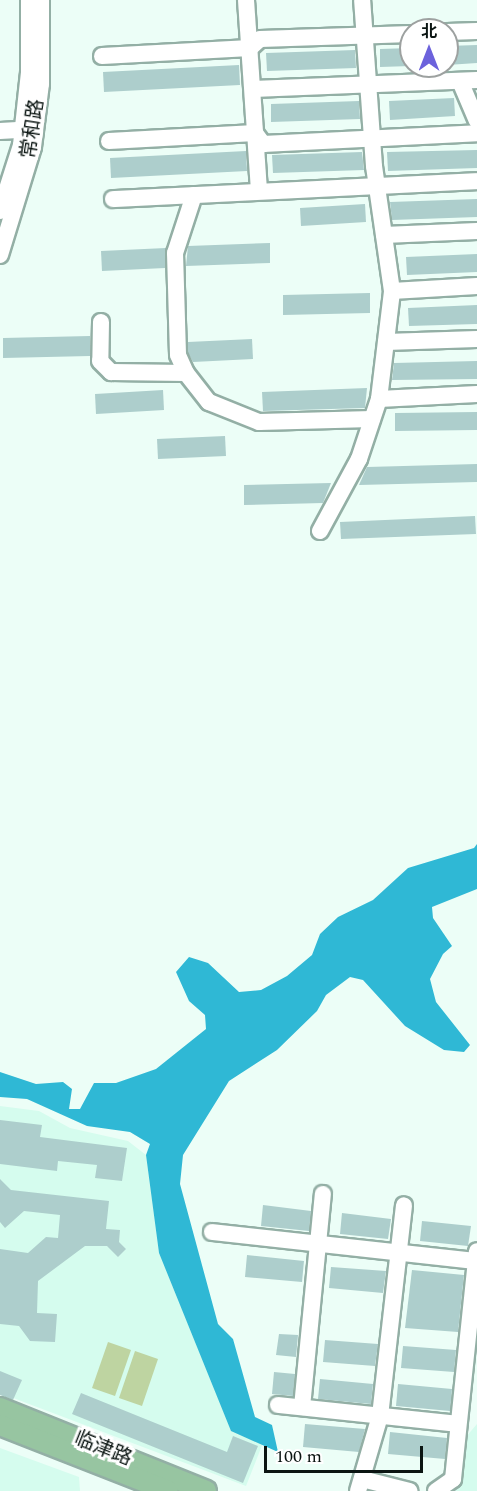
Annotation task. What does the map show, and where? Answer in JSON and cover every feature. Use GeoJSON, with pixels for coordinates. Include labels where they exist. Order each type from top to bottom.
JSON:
{"type":"FeatureCollection","features":[{"type":"Feature","properties":{"kind":"main road","name":"临津路"},"geometry":{"type":"LineString","coordinates":[[0,1408],[206,1491]]}},
{"type":"Feature","properties":{"kind":"main road","name":"临津路"},"geometry":{"type":"LineString","coordinates":[[0,1425],[168,1491]]}},
{"type":"Feature","properties":{"kind":"street","name":"常和路"},"geometry":{"type":"LineString","coordinates":[[0,211],[22,130],[29,72],[29,0]]}},
{"type":"Feature","properties":{"kind":"street","name":"常和路"},"geometry":{"type":"LineString","coordinates":[[0,255],[33,147],[40,84],[42,0]]}},
{"type":"Feature","properties":{"kind":"street"},"geometry":{"type":"LineString","coordinates":[[246,0],[259,191]]}},
{"type":"Feature","properties":{"kind":"street"},"geometry":{"type":"LineString","coordinates":[[320,531],[359,459],[379,399],[392,291],[376,185],[362,0]]}},
{"type":"Feature","properties":{"kind":"street"},"geometry":{"type":"LineString","coordinates":[[459,32],[477,31]]}},
{"type":"Feature","properties":{"kind":"street"},"geometry":{"type":"LineString","coordinates":[[102,57],[250,48],[260,39],[399,34]]}},
{"type":"Feature","properties":{"kind":"street"},"geometry":{"type":"LineString","coordinates":[[252,89],[469,80],[477,121]]}},
{"type":"Feature","properties":{"kind":"street"},"geometry":{"type":"LineString","coordinates":[[0,131],[22,130]]}},
{"type":"Feature","properties":{"kind":"street"},"geometry":{"type":"LineString","coordinates":[[255,133],[263,144],[477,133]]}},
{"type":"Feature","properties":{"kind":"street"},"geometry":{"type":"LineString","coordinates":[[109,141],[255,133]]}},
{"type":"Feature","properties":{"kind":"street"},"geometry":{"type":"LineString","coordinates":[[113,199],[477,181]]}},
{"type":"Feature","properties":{"kind":"street"},"geometry":{"type":"LineString","coordinates":[[194,195],[176,253],[178,355],[186,373],[209,402],[259,422],[372,419]]}},
{"type":"Feature","properties":{"kind":"street"},"geometry":{"type":"LineString","coordinates":[[384,235],[477,231]]}},
{"type":"Feature","properties":{"kind":"street"},"geometry":{"type":"LineString","coordinates":[[392,291],[477,286]]}},
{"type":"Feature","properties":{"kind":"street"},"geometry":{"type":"LineString","coordinates":[[101,322],[100,361],[111,372],[186,373]]}},
{"type":"Feature","properties":{"kind":"street"},"geometry":{"type":"LineString","coordinates":[[386,342],[477,339]]}},
{"type":"Feature","properties":{"kind":"street"},"geometry":{"type":"LineString","coordinates":[[379,399],[477,394]]}},
{"type":"Feature","properties":{"kind":"street"},"geometry":{"type":"LineString","coordinates":[[302,1407],[323,1194]]}},
{"type":"Feature","properties":{"kind":"street"},"geometry":{"type":"LineString","coordinates":[[404,1205],[380,1416],[360,1485],[409,1491]]}},
{"type":"Feature","properties":{"kind":"street"},"geometry":{"type":"LineString","coordinates":[[212,1232],[399,1253],[476,1256],[453,1479],[436,1491]]}},
{"type":"Feature","properties":{"kind":"street"},"geometry":{"type":"LineString","coordinates":[[278,1405],[458,1424]]}},
{"type":"Feature","properties":{"kind":"shaded area"},"geometry":{"type":"Polygon","coordinates":[[[0,1106],[39,1111],[70,1128],[128,1141],[146,1155],[159,1253],[231,1430],[263,1443],[246,1486],[0,1393],[0,1106]]]}},
{"type":"Feature","properties":{"kind":"shaded area"},"geometry":{"type":"Polygon","coordinates":[[[477,1424],[477,1491],[446,1491],[465,1438],[477,1424]]]}},
{"type":"Feature","properties":{"kind":"shaded area"},"geometry":{"type":"Polygon","coordinates":[[[0,1448],[79,1477],[80,1491],[0,1491],[0,1448]]]}},
{"type":"Feature","properties":{"kind":"green space"},"geometry":{"type":"Polygon","coordinates":[[[108,1342],[131,1350],[115,1396],[92,1388],[108,1342]]]}},
{"type":"Feature","properties":{"kind":"green space"},"geometry":{"type":"Polygon","coordinates":[[[135,1351],[158,1359],[142,1406],[119,1398],[135,1351]]]}},
{"type":"Feature","properties":{"kind":"water"},"geometry":{"type":"Polygon","coordinates":[[[477,844],[477,889],[432,907],[433,918],[452,946],[443,954],[430,979],[436,1002],[470,1045],[464,1052],[444,1050],[405,1026],[363,980],[350,977],[326,995],[317,1011],[277,1050],[229,1081],[183,1155],[180,1184],[218,1324],[233,1339],[255,1417],[272,1425],[278,1452],[231,1431],[159,1253],[146,1155],[150,1144],[130,1132],[87,1126],[27,1099],[0,1097],[0,1072],[36,1084],[63,1082],[72,1089],[69,1109],[80,1109],[94,1083],[116,1083],[156,1069],[206,1029],[205,1015],[189,1001],[176,972],[189,957],[208,963],[239,992],[261,990],[287,976],[312,955],[320,934],[338,917],[373,900],[408,868],[474,848],[477,844]]]}},
{"type":"Feature","properties":{"kind":"building"},"geometry":{"type":"Polygon","coordinates":[[[477,45],[477,63],[459,64],[459,46],[477,45]]]}},
{"type":"Feature","properties":{"kind":"building"},"geometry":{"type":"Polygon","coordinates":[[[399,48],[399,66],[380,67],[380,49],[399,48]]]}},
{"type":"Feature","properties":{"kind":"building"},"geometry":{"type":"Polygon","coordinates":[[[355,50],[356,68],[267,71],[266,53],[355,50]]]}},
{"type":"Feature","properties":{"kind":"building"},"geometry":{"type":"Polygon","coordinates":[[[239,65],[240,85],[104,92],[103,72],[239,65]]]}},
{"type":"Feature","properties":{"kind":"building"},"geometry":{"type":"Polygon","coordinates":[[[454,98],[455,116],[390,120],[389,101],[454,98]]]}},
{"type":"Feature","properties":{"kind":"building"},"geometry":{"type":"Polygon","coordinates":[[[359,101],[360,119],[271,122],[271,104],[359,101]]]}},
{"type":"Feature","properties":{"kind":"building"},"geometry":{"type":"Polygon","coordinates":[[[477,150],[477,168],[388,171],[387,152],[477,150]]]}},
{"type":"Feature","properties":{"kind":"building"},"geometry":{"type":"Polygon","coordinates":[[[246,151],[247,171],[111,178],[110,158],[246,151]]]}},
{"type":"Feature","properties":{"kind":"building"},"geometry":{"type":"Polygon","coordinates":[[[362,152],[364,170],[273,173],[272,155],[362,152]]]}},
{"type":"Feature","properties":{"kind":"building"},"geometry":{"type":"Polygon","coordinates":[[[477,199],[477,217],[392,220],[390,202],[477,199]]]}},
{"type":"Feature","properties":{"kind":"building"},"geometry":{"type":"Polygon","coordinates":[[[365,204],[366,222],[301,226],[300,208],[365,204]]]}},
{"type":"Feature","properties":{"kind":"building"},"geometry":{"type":"Polygon","coordinates":[[[270,243],[270,263],[186,266],[188,246],[270,243]]]}},
{"type":"Feature","properties":{"kind":"building"},"geometry":{"type":"Polygon","coordinates":[[[166,248],[165,268],[102,271],[101,251],[166,248]]]}},
{"type":"Feature","properties":{"kind":"building"},"geometry":{"type":"Polygon","coordinates":[[[477,254],[477,272],[407,275],[406,257],[477,254]]]}},
{"type":"Feature","properties":{"kind":"building"},"geometry":{"type":"Polygon","coordinates":[[[370,293],[370,313],[283,315],[283,295],[370,293]]]}},
{"type":"Feature","properties":{"kind":"building"},"geometry":{"type":"Polygon","coordinates":[[[477,305],[477,324],[409,326],[408,308],[477,305]]]}},
{"type":"Feature","properties":{"kind":"building"},"geometry":{"type":"Polygon","coordinates":[[[90,336],[90,356],[3,358],[3,338],[90,336]]]}},
{"type":"Feature","properties":{"kind":"building"},"geometry":{"type":"Polygon","coordinates":[[[252,339],[253,359],[193,362],[188,353],[188,342],[252,339]]]}},
{"type":"Feature","properties":{"kind":"building"},"geometry":{"type":"Polygon","coordinates":[[[477,361],[477,379],[392,380],[394,363],[477,361]]]}},
{"type":"Feature","properties":{"kind":"building"},"geometry":{"type":"Polygon","coordinates":[[[367,388],[365,408],[263,411],[262,392],[367,388]]]}},
{"type":"Feature","properties":{"kind":"building"},"geometry":{"type":"Polygon","coordinates":[[[163,390],[164,410],[96,414],[95,394],[163,390]]]}},
{"type":"Feature","properties":{"kind":"building"},"geometry":{"type":"Polygon","coordinates":[[[477,412],[477,430],[395,431],[395,413],[477,412]]]}},
{"type":"Feature","properties":{"kind":"building"},"geometry":{"type":"Polygon","coordinates":[[[225,436],[226,456],[158,459],[157,439],[225,436]]]}},
{"type":"Feature","properties":{"kind":"building"},"geometry":{"type":"Polygon","coordinates":[[[477,464],[477,482],[359,485],[367,467],[477,464]]]}},
{"type":"Feature","properties":{"kind":"building"},"geometry":{"type":"Polygon","coordinates":[[[331,483],[323,503],[244,505],[244,485],[331,483]]]}},
{"type":"Feature","properties":{"kind":"building"},"geometry":{"type":"Polygon","coordinates":[[[475,516],[476,534],[341,539],[340,522],[475,516]]]}},
{"type":"Feature","properties":{"kind":"building"},"geometry":{"type":"Polygon","coordinates":[[[0,1120],[42,1125],[40,1137],[127,1148],[122,1181],[95,1178],[97,1165],[58,1161],[57,1171],[0,1164],[0,1120]]]}},
{"type":"Feature","properties":{"kind":"building"},"geometry":{"type":"Polygon","coordinates":[[[0,1179],[11,1190],[109,1201],[106,1229],[120,1230],[119,1242],[126,1249],[118,1257],[107,1246],[85,1246],[38,1281],[37,1313],[57,1314],[55,1342],[30,1341],[19,1326],[0,1324],[0,1249],[28,1253],[46,1237],[58,1238],[60,1215],[24,1211],[5,1228],[0,1222],[0,1179]]]}},
{"type":"Feature","properties":{"kind":"building"},"geometry":{"type":"Polygon","coordinates":[[[263,1205],[311,1211],[309,1231],[261,1226],[263,1205]]]}},
{"type":"Feature","properties":{"kind":"building"},"geometry":{"type":"Polygon","coordinates":[[[342,1213],[391,1219],[388,1239],[340,1234],[342,1213]]]}},
{"type":"Feature","properties":{"kind":"building"},"geometry":{"type":"Polygon","coordinates":[[[422,1221],[471,1226],[468,1246],[420,1241],[422,1221]]]}},
{"type":"Feature","properties":{"kind":"building"},"geometry":{"type":"Polygon","coordinates":[[[247,1255],[304,1261],[302,1282],[245,1277],[247,1255]]]}},
{"type":"Feature","properties":{"kind":"building"},"geometry":{"type":"Polygon","coordinates":[[[331,1267],[386,1271],[383,1293],[329,1288],[331,1267]]]}},
{"type":"Feature","properties":{"kind":"building"},"geometry":{"type":"Polygon","coordinates":[[[412,1270],[464,1275],[458,1332],[405,1328],[412,1270]]]}},
{"type":"Feature","properties":{"kind":"building"},"geometry":{"type":"Polygon","coordinates":[[[279,1334],[298,1335],[296,1357],[276,1355],[279,1334]]]}},
{"type":"Feature","properties":{"kind":"building"},"geometry":{"type":"Polygon","coordinates":[[[325,1340],[378,1344],[375,1366],[323,1362],[325,1340]]]}},
{"type":"Feature","properties":{"kind":"building"},"geometry":{"type":"Polygon","coordinates":[[[403,1346],[456,1350],[454,1372],[401,1368],[403,1346]]]}},
{"type":"Feature","properties":{"kind":"building"},"geometry":{"type":"Polygon","coordinates":[[[0,1371],[22,1380],[13,1400],[0,1395],[0,1371]]]}},
{"type":"Feature","properties":{"kind":"building"},"geometry":{"type":"Polygon","coordinates":[[[274,1372],[295,1374],[293,1396],[272,1394],[274,1372]]]}},
{"type":"Feature","properties":{"kind":"building"},"geometry":{"type":"Polygon","coordinates":[[[320,1379],[373,1384],[371,1404],[318,1399],[320,1379]]]}},
{"type":"Feature","properties":{"kind":"building"},"geometry":{"type":"Polygon","coordinates":[[[398,1384],[452,1389],[450,1411],[396,1406],[398,1384]]]}},
{"type":"Feature","properties":{"kind":"building"},"geometry":{"type":"Polygon","coordinates":[[[81,1393],[227,1452],[233,1436],[258,1446],[243,1483],[72,1414],[81,1393]]]}},
{"type":"Feature","properties":{"kind":"building"},"geometry":{"type":"Polygon","coordinates":[[[305,1424],[365,1429],[359,1452],[303,1447],[305,1424]]]}},
{"type":"Feature","properties":{"kind":"building"},"geometry":{"type":"Polygon","coordinates":[[[390,1432],[447,1438],[445,1459],[388,1454],[390,1432]]]}}]}
